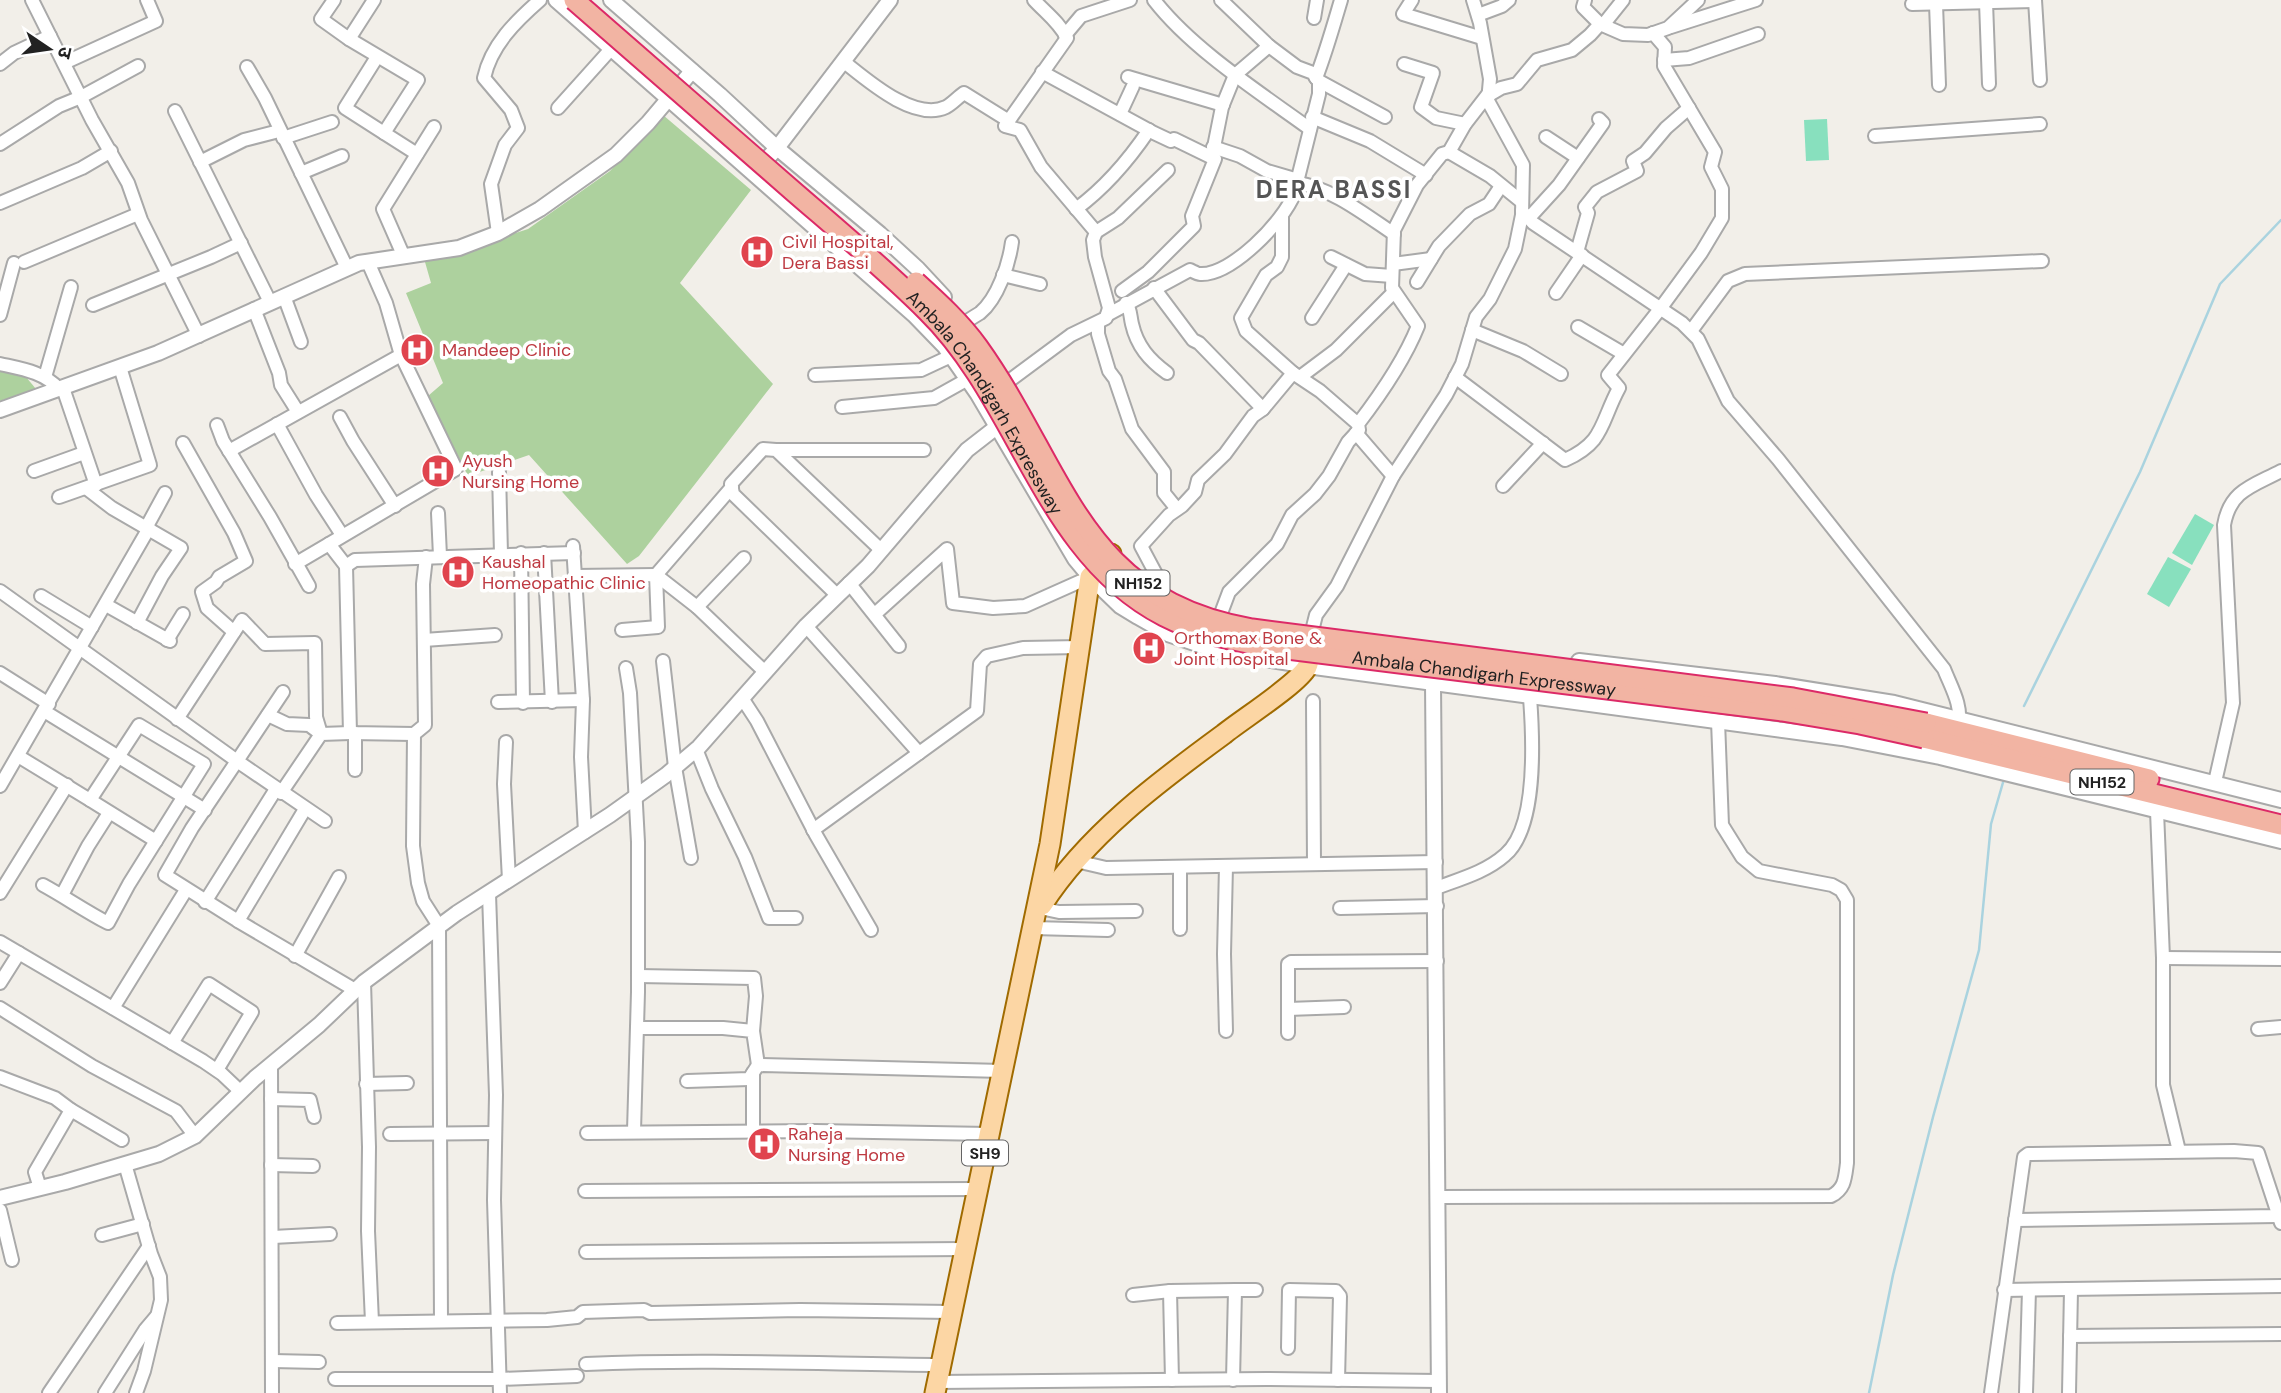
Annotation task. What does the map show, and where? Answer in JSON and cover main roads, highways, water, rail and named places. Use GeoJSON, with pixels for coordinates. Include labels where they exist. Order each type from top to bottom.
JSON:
{"type":"FeatureCollection","features":[{"type":"Feature","properties":{"kind":"highway","name":"Ambala Chandigarh Expressway"},"geometry":{"type":"LineString","coordinates":[[574,0],[929,312],[964,352],[991,393],[1070,533],[1118,585],[1165,617],[1219,637],[1260,645],[1782,711],[1942,735],[2281,812]]}},
{"type":"Feature","properties":{"kind":"highway","name":"Ambala Chandigarh Expressway"},"geometry":{"type":"LineString","coordinates":[[594,0],[947,311],[978,346],[1086,529],[1113,561],[1162,600],[1202,617],[1252,629],[1793,698],[2281,825]]}},
{"type":"Feature","properties":{"kind":"main road","name":"SH9"},"geometry":{"type":"LineString","coordinates":[[938,1380],[1050,844],[1090,577],[1114,551]]}},
{"type":"Feature","properties":{"kind":"main road","name":"SH9"},"geometry":{"type":"LineString","coordinates":[[1036,916],[1060,877],[1116,819],[1185,762],[1291,683],[1307,666],[1312,631]]}},
{"type":"Feature","properties":{"kind":"waterway"},"geometry":{"type":"LineString","coordinates":[[2024,706],[2140,472],[2220,284],[2281,220]]}},
{"type":"Feature","properties":{"kind":"waterway"},"geometry":{"type":"LineString","coordinates":[[1869,1393],[1893,1275],[1979,950],[1991,824],[2004,779]]}},
{"type":"Feature","properties":{"kind":"place","name":"Civil Hospital, Dera Bassi"},"geometry":{"type":"Point","coordinates":[757,252]}},
{"type":"Feature","properties":{"kind":"place","name":"Mandeep Clinic"},"geometry":{"type":"Point","coordinates":[417,350]}},
{"type":"Feature","properties":{"kind":"place","name":"Ayush Nursing Home"},"geometry":{"type":"Point","coordinates":[438,471]}},
{"type":"Feature","properties":{"kind":"place","name":"Kaushal Homeopathic Clinic"},"geometry":{"type":"Point","coordinates":[458,572]}},
{"type":"Feature","properties":{"kind":"place","name":"Orthomax Bone & Joint Hospital"},"geometry":{"type":"Point","coordinates":[1149,648]}},
{"type":"Feature","properties":{"kind":"place","name":"Raheja Nursing Home"},"geometry":{"type":"Point","coordinates":[764,1144]}},
{"type":"Feature","properties":{"kind":"district","name":"DERA BASSI"},"geometry":{"type":"Point","coordinates":[1334,190]}}]}
